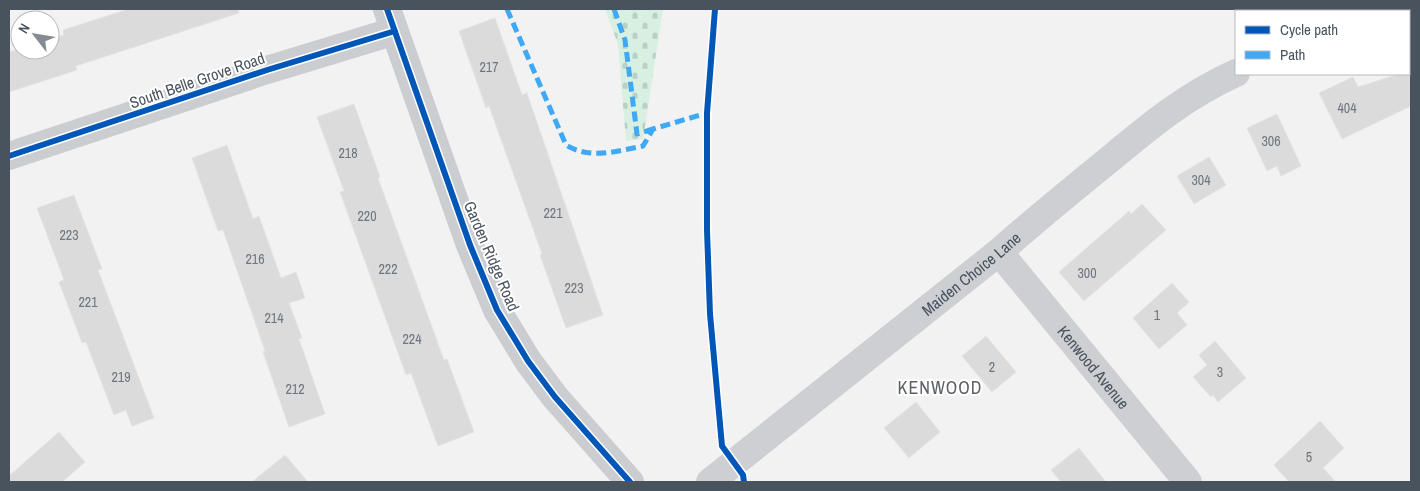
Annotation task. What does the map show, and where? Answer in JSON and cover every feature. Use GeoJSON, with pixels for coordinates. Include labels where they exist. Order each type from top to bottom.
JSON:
{"type":"FeatureCollection","features":[{"type":"Feature","properties":{"kind":"main road","name":"Maiden Choice Lane"},"geometry":{"type":"LineString","coordinates":[[710,482],[999,252],[1172,109],[1220,80],[1235,73]]}},
{"type":"Feature","properties":{"kind":"main road","name":"Kenwood Avenue"},"geometry":{"type":"LineString","coordinates":[[999,252],[1188,482]]}},
{"type":"Feature","properties":{"kind":"street","name":"South Belle Grove Road"},"geometry":{"type":"LineString","coordinates":[[9,156],[267,70],[391,20]]}},
{"type":"Feature","properties":{"kind":"street","name":"Garden Ridge Road"},"geometry":{"type":"LineString","coordinates":[[391,20],[470,245],[498,310],[528,361],[555,397],[630,482]]}},
{"type":"Feature","properties":{"kind":"green space"},"geometry":{"type":"Polygon","coordinates":[[[605,9],[663,9],[643,139],[626,141],[618,44],[605,9]]]}},
{"type":"Feature","properties":{"kind":"building"},"geometry":{"type":"Polygon","coordinates":[[[129,9],[238,9],[239,13],[76,66],[77,70],[9,92],[9,52],[10,60],[60,60],[60,36],[64,35],[63,30],[129,9]]]}},
{"type":"Feature","properties":{"kind":"building"},"geometry":{"type":"Polygon","coordinates":[[[495,18],[522,95],[527,93],[603,315],[566,328],[540,255],[542,254],[489,106],[486,108],[459,31],[495,18]]]}},
{"type":"Feature","properties":{"kind":"building"},"geometry":{"type":"Polygon","coordinates":[[[1411,74],[1411,106],[1342,139],[1319,93],[1353,77],[1358,87],[1396,75],[1411,74]]]}},
{"type":"Feature","properties":{"kind":"building"},"geometry":{"type":"Polygon","coordinates":[[[354,104],[380,177],[378,178],[444,360],[447,359],[474,432],[438,446],[411,373],[406,375],[340,192],[344,191],[317,117],[354,104]]]}},
{"type":"Feature","properties":{"kind":"building"},"geometry":{"type":"Polygon","coordinates":[[[1277,114],[1301,166],[1281,176],[1277,166],[1267,171],[1247,128],[1277,114]]]}},
{"type":"Feature","properties":{"kind":"building"},"geometry":{"type":"Polygon","coordinates":[[[227,145],[253,219],[259,216],[281,278],[296,272],[305,298],[289,303],[302,338],[299,339],[325,414],[289,427],[223,230],[218,231],[192,158],[227,145]]]}},
{"type":"Feature","properties":{"kind":"building"},"geometry":{"type":"Polygon","coordinates":[[[1209,157],[1226,185],[1194,204],[1177,176],[1209,157]]]}},
{"type":"Feature","properties":{"kind":"building"},"geometry":{"type":"Polygon","coordinates":[[[74,195],[102,269],[98,270],[154,418],[132,426],[126,410],[114,415],[86,342],[82,343],[59,282],[64,280],[37,208],[74,195]]]}},
{"type":"Feature","properties":{"kind":"building"},"geometry":{"type":"Polygon","coordinates":[[[1142,204],[1166,230],[1084,301],[1059,272],[1129,211],[1131,214],[1142,204]]]}},
{"type":"Feature","properties":{"kind":"building"},"geometry":{"type":"Polygon","coordinates":[[[1172,283],[1189,302],[1177,313],[1187,325],[1159,349],[1133,318],[1172,283]]]}},
{"type":"Feature","properties":{"kind":"building"},"geometry":{"type":"Polygon","coordinates":[[[986,336],[1016,372],[992,392],[962,356],[986,336]]]}},
{"type":"Feature","properties":{"kind":"building"},"geometry":{"type":"Polygon","coordinates":[[[1215,341],[1246,378],[1218,402],[1193,377],[1207,365],[1199,355],[1215,341]]]}},
{"type":"Feature","properties":{"kind":"building"},"geometry":{"type":"Polygon","coordinates":[[[916,402],[940,432],[909,458],[884,428],[916,402]]]}},
{"type":"Feature","properties":{"kind":"building"},"geometry":{"type":"Polygon","coordinates":[[[1320,421],[1344,448],[1323,468],[1336,482],[1289,482],[1274,465],[1320,421]]]}},
{"type":"Feature","properties":{"kind":"building"},"geometry":{"type":"Polygon","coordinates":[[[59,432],[85,462],[62,482],[9,482],[9,476],[59,432]]]}},
{"type":"Feature","properties":{"kind":"building"},"geometry":{"type":"Polygon","coordinates":[[[1079,448],[1106,482],[1061,482],[1051,470],[1079,448]]]}},
{"type":"Feature","properties":{"kind":"building"},"geometry":{"type":"Polygon","coordinates":[[[285,455],[308,482],[252,482],[285,455]]]}},
{"type":"Feature","properties":{"kind":"marked path"},"geometry":{"type":"LineString","coordinates":[[507,9],[566,145],[575,150],[604,153],[643,146],[653,129],[707,113]]}},
{"type":"Feature","properties":{"kind":"marked path"},"geometry":{"type":"LineString","coordinates":[[614,9],[625,40],[637,134],[653,129]]}},
{"type":"Feature","properties":{"kind":"cycle path"},"geometry":{"type":"LineString","coordinates":[[387,9],[470,245],[497,310],[528,361],[555,397],[630,482]]}},
{"type":"Feature","properties":{"kind":"cycle path"},"geometry":{"type":"LineString","coordinates":[[715,9],[707,113],[707,230],[710,314],[722,446],[743,475],[744,482]]}},
{"type":"Feature","properties":{"kind":"cycle path"},"geometry":{"type":"LineString","coordinates":[[9,156],[267,70],[395,31]]}},
{"type":"Feature","properties":{"kind":"district","name":"KENWOOD"},"geometry":{"type":"Point","coordinates":[940,387]}}]}
